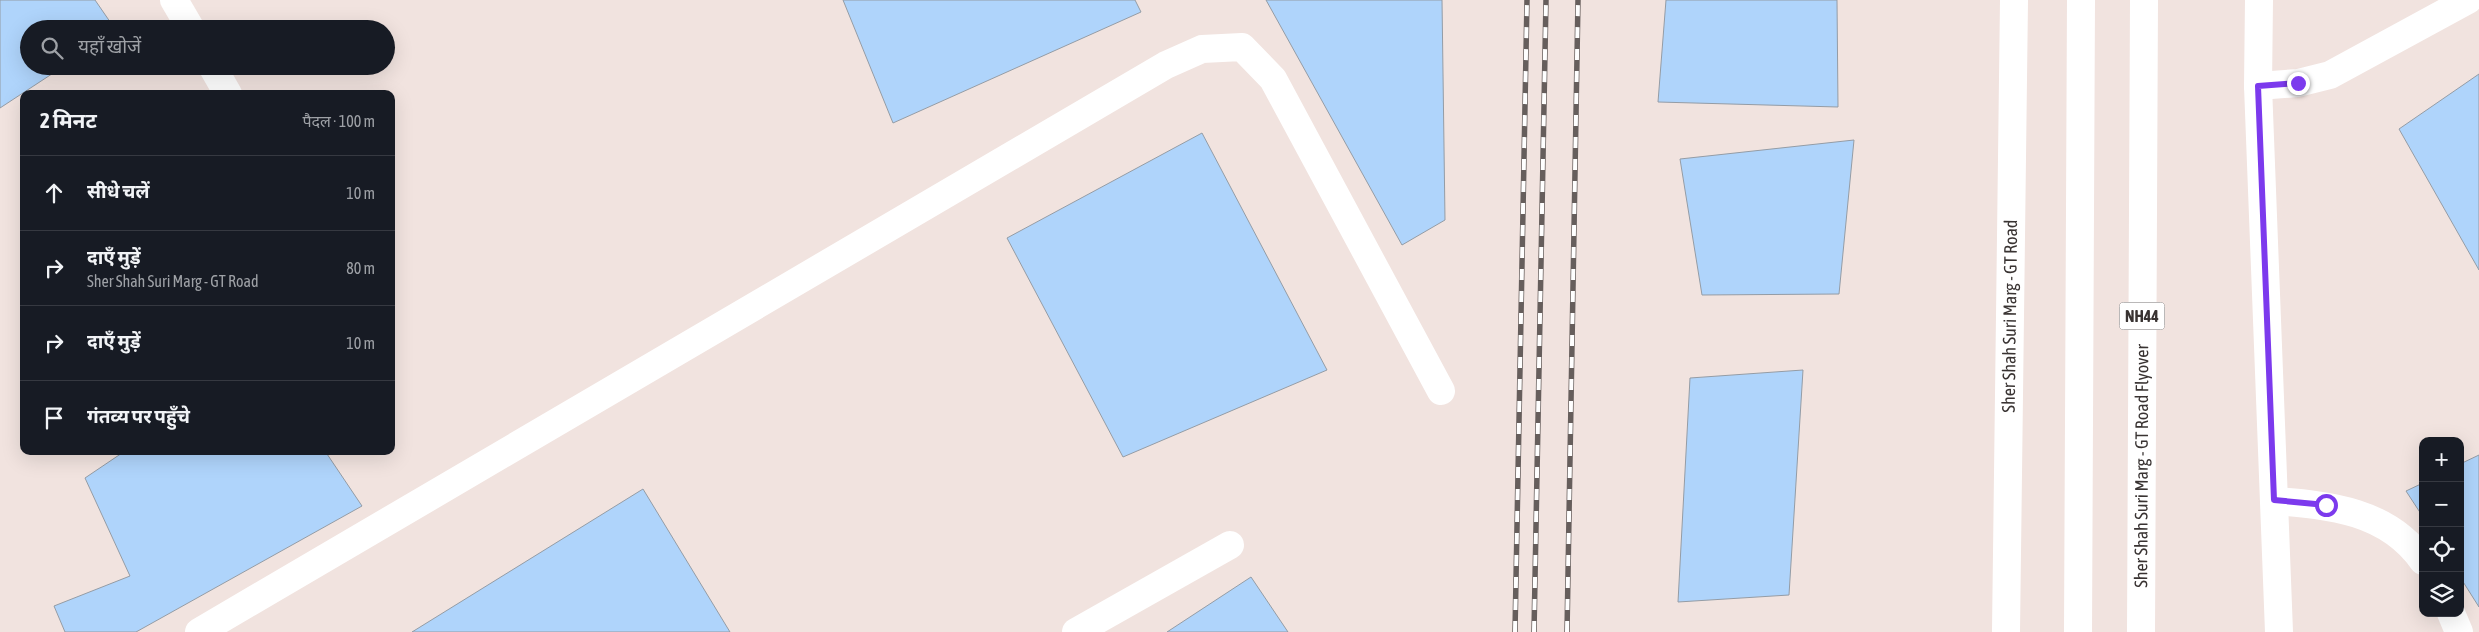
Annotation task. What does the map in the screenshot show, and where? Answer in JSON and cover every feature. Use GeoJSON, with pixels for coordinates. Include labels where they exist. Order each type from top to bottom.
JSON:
{"type":"FeatureCollection","features":[{"type":"Feature","properties":{"kind":"main road"},"geometry":{"type":"LineString","coordinates":[[174,0],[185,20]]}},
{"type":"Feature","properties":{"kind":"main road","name":"Sher Shah Suri Marg - GT Road"},"geometry":{"type":"LineString","coordinates":[[2006,632],[2014,0]]}},
{"type":"Feature","properties":{"kind":"main road"},"geometry":{"type":"LineString","coordinates":[[2078,632],[2081,0]]}},
{"type":"Feature","properties":{"kind":"main road","name":"Sher Shah Suri Marg - GT Road Flyover"},"geometry":{"type":"LineString","coordinates":[[2141,632],[2144,0]]}},
{"type":"Feature","properties":{"kind":"main road"},"geometry":{"type":"LineString","coordinates":[[2259,0],[2258,86],[2279,632]]}},
{"type":"Feature","properties":{"kind":"main road"},"geometry":{"type":"LineString","coordinates":[[2258,86],[2298,83],[2330,75],[2468,0]]}},
{"type":"Feature","properties":{"kind":"main road"},"geometry":{"type":"LineString","coordinates":[[199,632],[1158,70],[1202,49],[1242,47],[1273,80],[1442,391]]}},
{"type":"Feature","properties":{"kind":"main road"},"geometry":{"type":"LineString","coordinates":[[217,75],[226,90]]}},
{"type":"Feature","properties":{"kind":"main road"},"geometry":{"type":"LineString","coordinates":[[2274,500],[2326,505],[2365,515],[2399,534],[2419,556]]}},
{"type":"Feature","properties":{"kind":"main road"},"geometry":{"type":"LineString","coordinates":[[1076,632],[1230,545]]}},
{"type":"Feature","properties":{"kind":"main road"},"geometry":{"type":"LineString","coordinates":[[2453,617],[2459,632]]}},
{"type":"Feature","properties":{"kind":"building"},"geometry":{"type":"Polygon","coordinates":[[[0,0],[95,0],[109,20],[20,20],[20,75],[50,75],[27,90],[20,90],[20,95],[0,108],[0,0]]]}},
{"type":"Feature","properties":{"kind":"building"},"geometry":{"type":"Polygon","coordinates":[[[843,0],[1135,0],[1141,12],[893,123],[843,0]]]}},
{"type":"Feature","properties":{"kind":"building"},"geometry":{"type":"Polygon","coordinates":[[[1266,0],[1442,0],[1445,220],[1402,245],[1266,0]]]}},
{"type":"Feature","properties":{"kind":"building"},"geometry":{"type":"Polygon","coordinates":[[[1666,0],[1837,0],[1838,107],[1658,102],[1666,0]]]}},
{"type":"Feature","properties":{"kind":"building"},"geometry":{"type":"Polygon","coordinates":[[[2479,74],[2479,270],[2399,129],[2479,74]]]}},
{"type":"Feature","properties":{"kind":"building"},"geometry":{"type":"Polygon","coordinates":[[[1202,133],[1327,370],[1123,457],[1007,238],[1202,133]]]}},
{"type":"Feature","properties":{"kind":"building"},"geometry":{"type":"Polygon","coordinates":[[[1854,140],[1839,294],[1702,295],[1680,159],[1854,140]]]}},
{"type":"Feature","properties":{"kind":"building"},"geometry":{"type":"Polygon","coordinates":[[[1803,370],[1789,595],[1678,602],[1690,378],[1803,370]]]}},
{"type":"Feature","properties":{"kind":"building"},"geometry":{"type":"Polygon","coordinates":[[[119,455],[328,455],[362,506],[136,632],[65,632],[54,606],[130,576],[85,478],[119,455]]]}},
{"type":"Feature","properties":{"kind":"building"},"geometry":{"type":"Polygon","coordinates":[[[2479,455],[2479,607],[2464,583],[2464,462],[2479,455]]]}},
{"type":"Feature","properties":{"kind":"building"},"geometry":{"type":"Polygon","coordinates":[[[2419,485],[2419,511],[2406,491],[2419,485]]]}},
{"type":"Feature","properties":{"kind":"building"},"geometry":{"type":"Polygon","coordinates":[[[643,489],[730,632],[412,632],[643,489]]]}},
{"type":"Feature","properties":{"kind":"building"},"geometry":{"type":"Polygon","coordinates":[[[1251,577],[1288,632],[1167,632],[1251,577]]]}},
{"type":"Feature","properties":{"kind":"railway"},"geometry":{"type":"LineString","coordinates":[[1515,632],[1527,0]]}},
{"type":"Feature","properties":{"kind":"railway"},"geometry":{"type":"LineString","coordinates":[[1534,632],[1546,0]]}},
{"type":"Feature","properties":{"kind":"railway"},"geometry":{"type":"LineString","coordinates":[[1567,632],[1578,0]]}},
{"type":"Feature","properties":{"kind":"route"},"geometry":{"type":"LineString","coordinates":[[2298,83],[2258,86],[2274,500],[2326,505]]}}]}
